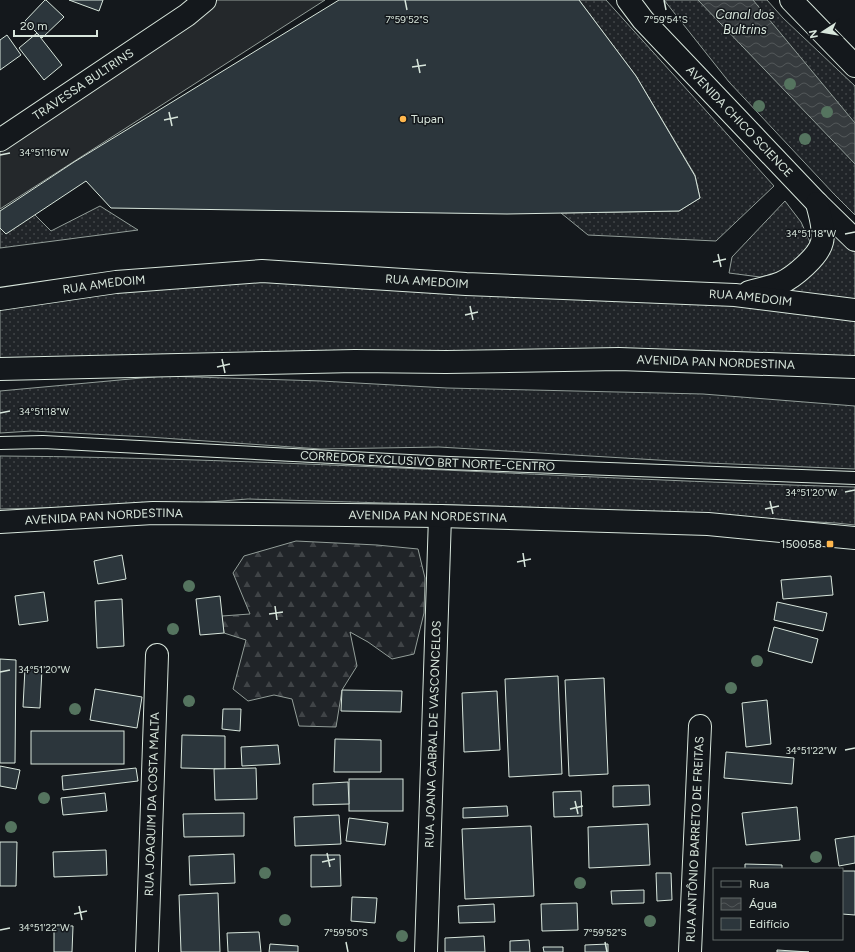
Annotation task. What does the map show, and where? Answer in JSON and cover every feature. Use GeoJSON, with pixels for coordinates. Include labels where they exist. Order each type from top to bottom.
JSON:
{"type":"FeatureCollection","features":[{"type":"Feature","properties":{"kind":"main road","name":"TRAVESSA BULTRINS"},"geometry":{"type":"LineString","coordinates":[[0,140],[186,15],[205,0]]}},
{"type":"Feature","properties":{"kind":"main road","name":"AVENIDA CHICO SCIENCE"},"geometry":{"type":"LineString","coordinates":[[628,0],[643,20],[817,203],[855,240]]}},
{"type":"Feature","properties":{"kind":"main road"},"geometry":{"type":"LineString","coordinates":[[791,0],[855,66]]}},
{"type":"Feature","properties":{"kind":"main road"},"geometry":{"type":"LineString","coordinates":[[736,295],[783,282],[795,275],[813,258],[822,244],[823,227],[817,203]]}},
{"type":"Feature","properties":{"kind":"main road","name":"RUA AMEDOIM"},"geometry":{"type":"LineString","coordinates":[[0,299],[116,282],[262,271],[466,284],[736,295],[855,310]]}},
{"type":"Feature","properties":{"kind":"main road","name":"AVENIDA PAN NORDESTINA"},"geometry":{"type":"LineString","coordinates":[[0,369],[355,361],[446,362],[619,360],[855,367]]}},
{"type":"Feature","properties":{"kind":"main road","name":"AVENIDA PAN NORDESTINA"},"geometry":{"type":"LineString","coordinates":[[0,522],[153,514],[440,516],[708,524],[855,538]]}},
{"type":"Feature","properties":{"kind":"main road","name":"RUA JOANA CABRAL DE VASCONCELOS"},"geometry":{"type":"LineString","coordinates":[[426,952],[440,516]]}},
{"type":"Feature","properties":{"kind":"main road","name":"RUA JOAQUIM DA COSTA MALTA"},"geometry":{"type":"LineString","coordinates":[[147,952],[157,655]]}},
{"type":"Feature","properties":{"kind":"main road","name":"RUA ANTÔNIO BARRETO DE FREITAS"},"geometry":{"type":"LineString","coordinates":[[690,952],[700,726]]}},
{"type":"Feature","properties":{"kind":"lane","name":"CORREDOR EXCLUSIVO BRT NORTE-CENTRO"},"geometry":{"type":"LineString","coordinates":[[0,443],[43,442],[449,463],[855,478]]}},
{"type":"Feature","properties":{"kind":"green space"},"geometry":{"type":"Polygon","coordinates":[[[579,0],[606,0],[774,186],[716,241],[588,235],[561,213],[679,211],[700,198],[695,175],[636,76],[579,0]]]}},
{"type":"Feature","properties":{"kind":"green space"},"geometry":{"type":"Polygon","coordinates":[[[664,0],[767,0],[783,18],[855,86],[855,215],[729,82],[664,0]]]}},
{"type":"Feature","properties":{"kind":"green space"},"geometry":{"type":"Polygon","coordinates":[[[785,201],[801,222],[810,242],[801,259],[788,271],[760,277],[729,273],[732,257],[785,201]]]}},
{"type":"Feature","properties":{"kind":"green space"},"geometry":{"type":"Polygon","coordinates":[[[100,206],[138,230],[0,248],[0,228],[6,233],[34,214],[51,231],[100,206]]]}},
{"type":"Feature","properties":{"kind":"green space"},"geometry":{"type":"Polygon","coordinates":[[[827,220],[855,247],[855,304],[781,290],[827,220]]]}},
{"type":"Feature","properties":{"kind":"green space"},"geometry":{"type":"Polygon","coordinates":[[[256,274],[855,314],[855,360],[0,365],[0,305],[256,274]]]}},
{"type":"Feature","properties":{"kind":"green space"},"geometry":{"type":"Polygon","coordinates":[[[163,376],[321,381],[447,388],[703,394],[855,406],[855,469],[708,463],[439,447],[321,449],[148,437],[32,431],[0,433],[0,391],[163,376]]]}},
{"type":"Feature","properties":{"kind":"green space"},"geometry":{"type":"Polygon","coordinates":[[[0,456],[214,461],[855,487],[855,525],[557,508],[248,499],[168,505],[0,509],[0,456]]]}},
{"type":"Feature","properties":{"kind":"green space"},"geometry":{"type":"Polygon","coordinates":[[[296,541],[377,545],[418,549],[425,578],[424,613],[414,654],[392,659],[368,642],[350,632],[357,666],[342,690],[336,727],[299,726],[292,699],[274,695],[248,701],[233,689],[246,640],[224,633],[222,616],[250,614],[233,573],[244,556],[296,541]]]}},
{"type":"Feature","properties":{"kind":"shaded area"},"geometry":{"type":"Polygon","coordinates":[[[203,0],[325,0],[0,209],[0,137],[203,0]]]}},
{"type":"Feature","properties":{"kind":"water","name":"Canal dos Bultrins"},"geometry":{"type":"Polygon","coordinates":[[[698,0],[753,0],[855,123],[855,164],[698,0]]]}},
{"type":"Feature","properties":{"kind":"building"},"geometry":{"type":"Polygon","coordinates":[[[45,0],[64,17],[42,38],[25,21],[45,0]]]}},
{"type":"Feature","properties":{"kind":"building"},"geometry":{"type":"Polygon","coordinates":[[[69,0],[103,0],[99,11],[69,0]]]}},
{"type":"Feature","properties":{"kind":"building","name":"Tupan"},"geometry":{"type":"Polygon","coordinates":[[[339,0],[579,0],[636,76],[695,176],[700,198],[679,211],[507,214],[111,208],[86,181],[6,234],[0,228],[0,211],[74,162],[339,0]]]}},
{"type":"Feature","properties":{"kind":"building"},"geometry":{"type":"Polygon","coordinates":[[[37,33],[62,65],[44,80],[19,48],[37,33]]]}},
{"type":"Feature","properties":{"kind":"building"},"geometry":{"type":"Polygon","coordinates":[[[7,35],[21,55],[0,70],[0,40],[7,35]]]}},
{"type":"Feature","properties":{"kind":"building"},"geometry":{"type":"Polygon","coordinates":[[[122,555],[126,579],[98,584],[94,561],[122,555]]]}},
{"type":"Feature","properties":{"kind":"building"},"geometry":{"type":"Polygon","coordinates":[[[831,576],[833,595],[783,599],[781,580],[831,576]]]}},
{"type":"Feature","properties":{"kind":"building"},"geometry":{"type":"Polygon","coordinates":[[[44,592],[48,621],[19,625],[15,596],[44,592]]]}},
{"type":"Feature","properties":{"kind":"building"},"geometry":{"type":"Polygon","coordinates":[[[220,596],[224,633],[200,635],[196,599],[220,596]]]}},
{"type":"Feature","properties":{"kind":"building"},"geometry":{"type":"Polygon","coordinates":[[[122,599],[124,646],[97,648],[95,601],[122,599]]]}},
{"type":"Feature","properties":{"kind":"building"},"geometry":{"type":"Polygon","coordinates":[[[777,602],[827,613],[823,631],[774,620],[777,602]]]}},
{"type":"Feature","properties":{"kind":"building"},"geometry":{"type":"Polygon","coordinates":[[[774,627],[818,639],[812,663],[768,651],[774,627]]]}},
{"type":"Feature","properties":{"kind":"building"},"geometry":{"type":"Polygon","coordinates":[[[0,659],[16,660],[15,763],[0,763],[0,659]]]}},
{"type":"Feature","properties":{"kind":"building"},"geometry":{"type":"Polygon","coordinates":[[[25,668],[42,669],[40,708],[23,707],[25,668]]]}},
{"type":"Feature","properties":{"kind":"building"},"geometry":{"type":"Polygon","coordinates":[[[558,676],[562,774],[509,777],[505,679],[558,676]]]}},
{"type":"Feature","properties":{"kind":"building"},"geometry":{"type":"Polygon","coordinates":[[[604,678],[608,774],[569,776],[565,680],[604,678]]]}},
{"type":"Feature","properties":{"kind":"building"},"geometry":{"type":"Polygon","coordinates":[[[95,689],[142,697],[137,728],[90,720],[95,689]]]}},
{"type":"Feature","properties":{"kind":"building"},"geometry":{"type":"Polygon","coordinates":[[[342,690],[402,691],[401,712],[341,711],[342,690]]]}},
{"type":"Feature","properties":{"kind":"building"},"geometry":{"type":"Polygon","coordinates":[[[497,691],[500,750],[464,752],[462,693],[497,691]]]}},
{"type":"Feature","properties":{"kind":"building"},"geometry":{"type":"Polygon","coordinates":[[[767,700],[771,744],[746,747],[742,703],[767,700]]]}},
{"type":"Feature","properties":{"kind":"building"},"geometry":{"type":"Polygon","coordinates":[[[223,709],[241,709],[240,731],[222,729],[223,709]]]}},
{"type":"Feature","properties":{"kind":"building"},"geometry":{"type":"Polygon","coordinates":[[[31,731],[124,731],[124,764],[31,764],[31,731]]]}},
{"type":"Feature","properties":{"kind":"building"},"geometry":{"type":"Polygon","coordinates":[[[182,735],[225,736],[225,769],[181,768],[182,735]]]}},
{"type":"Feature","properties":{"kind":"building"},"geometry":{"type":"Polygon","coordinates":[[[335,739],[381,740],[381,772],[334,772],[335,739]]]}},
{"type":"Feature","properties":{"kind":"building"},"geometry":{"type":"Polygon","coordinates":[[[278,745],[280,764],[242,766],[241,747],[278,745]]]}},
{"type":"Feature","properties":{"kind":"building"},"geometry":{"type":"Polygon","coordinates":[[[726,752],[794,758],[792,784],[724,778],[726,752]]]}},
{"type":"Feature","properties":{"kind":"building"},"geometry":{"type":"Polygon","coordinates":[[[0,766],[20,770],[16,789],[0,786],[0,766]]]}},
{"type":"Feature","properties":{"kind":"building"},"geometry":{"type":"Polygon","coordinates":[[[136,768],[138,781],[63,790],[62,776],[136,768]]]}},
{"type":"Feature","properties":{"kind":"building"},"geometry":{"type":"Polygon","coordinates":[[[256,768],[257,799],[215,800],[214,769],[256,768]]]}},
{"type":"Feature","properties":{"kind":"building"},"geometry":{"type":"Polygon","coordinates":[[[349,779],[403,779],[403,811],[349,811],[349,779]]]}},
{"type":"Feature","properties":{"kind":"building"},"geometry":{"type":"Polygon","coordinates":[[[348,782],[349,804],[313,805],[313,784],[348,782]]]}},
{"type":"Feature","properties":{"kind":"building"},"geometry":{"type":"Polygon","coordinates":[[[649,785],[650,805],[613,807],[613,786],[649,785]]]}},
{"type":"Feature","properties":{"kind":"building"},"geometry":{"type":"Polygon","coordinates":[[[581,791],[582,816],[554,817],[553,792],[581,791]]]}},
{"type":"Feature","properties":{"kind":"building"},"geometry":{"type":"Polygon","coordinates":[[[105,793],[107,811],[63,815],[61,798],[105,793]]]}},
{"type":"Feature","properties":{"kind":"building"},"geometry":{"type":"Polygon","coordinates":[[[507,806],[508,816],[463,818],[463,808],[507,806]]]}},
{"type":"Feature","properties":{"kind":"building"},"geometry":{"type":"Polygon","coordinates":[[[797,807],[800,840],[746,845],[742,813],[797,807]]]}},
{"type":"Feature","properties":{"kind":"building"},"geometry":{"type":"Polygon","coordinates":[[[244,813],[244,836],[184,837],[183,814],[244,813]]]}},
{"type":"Feature","properties":{"kind":"building"},"geometry":{"type":"Polygon","coordinates":[[[339,815],[341,844],[295,846],[294,817],[339,815]]]}},
{"type":"Feature","properties":{"kind":"building"},"geometry":{"type":"Polygon","coordinates":[[[349,818],[388,823],[385,845],[346,841],[349,818]]]}},
{"type":"Feature","properties":{"kind":"building"},"geometry":{"type":"Polygon","coordinates":[[[648,824],[650,865],[589,868],[588,827],[648,824]]]}},
{"type":"Feature","properties":{"kind":"building"},"geometry":{"type":"Polygon","coordinates":[[[531,826],[534,896],[465,899],[462,829],[531,826]]]}},
{"type":"Feature","properties":{"kind":"building"},"geometry":{"type":"Polygon","coordinates":[[[855,836],[855,863],[839,866],[835,839],[855,836]]]}},
{"type":"Feature","properties":{"kind":"building"},"geometry":{"type":"Polygon","coordinates":[[[0,842],[17,842],[16,886],[0,886],[0,842]]]}},
{"type":"Feature","properties":{"kind":"building"},"geometry":{"type":"Polygon","coordinates":[[[106,850],[107,875],[54,877],[53,852],[106,850]]]}},
{"type":"Feature","properties":{"kind":"building"},"geometry":{"type":"Polygon","coordinates":[[[234,854],[235,883],[190,885],[189,856],[234,854]]]}},
{"type":"Feature","properties":{"kind":"building"},"geometry":{"type":"Polygon","coordinates":[[[311,855],[340,855],[341,886],[311,887],[311,855]]]}},
{"type":"Feature","properties":{"kind":"building"},"geometry":{"type":"Polygon","coordinates":[[[745,864],[782,865],[782,868],[745,868],[745,864]]]}},
{"type":"Feature","properties":{"kind":"building"},"geometry":{"type":"Polygon","coordinates":[[[843,871],[855,871],[855,915],[843,914],[843,871]]]}},
{"type":"Feature","properties":{"kind":"building"},"geometry":{"type":"Polygon","coordinates":[[[656,873],[671,873],[672,900],[657,901],[656,873]]]}},
{"type":"Feature","properties":{"kind":"building"},"geometry":{"type":"Polygon","coordinates":[[[644,890],[644,903],[612,904],[611,891],[644,890]]]}},
{"type":"Feature","properties":{"kind":"building"},"geometry":{"type":"Polygon","coordinates":[[[218,893],[220,952],[181,952],[179,895],[218,893]]]}},
{"type":"Feature","properties":{"kind":"building"},"geometry":{"type":"Polygon","coordinates":[[[352,897],[377,898],[375,923],[351,921],[352,897]]]}},
{"type":"Feature","properties":{"kind":"building"},"geometry":{"type":"Polygon","coordinates":[[[577,903],[578,930],[542,931],[541,904],[577,903]]]}},
{"type":"Feature","properties":{"kind":"building"},"geometry":{"type":"Polygon","coordinates":[[[494,904],[495,922],[459,923],[458,906],[494,904]]]}},
{"type":"Feature","properties":{"kind":"building"},"geometry":{"type":"Polygon","coordinates":[[[54,925],[73,926],[72,952],[54,952],[54,925]]]}},
{"type":"Feature","properties":{"kind":"building"},"geometry":{"type":"Polygon","coordinates":[[[259,932],[261,952],[228,952],[227,933],[259,932]]]}},
{"type":"Feature","properties":{"kind":"building"},"geometry":{"type":"Polygon","coordinates":[[[484,936],[485,952],[445,952],[445,938],[484,936]]]}},
{"type":"Feature","properties":{"kind":"building"},"geometry":{"type":"Polygon","coordinates":[[[529,940],[530,952],[510,952],[510,941],[529,940]]]}},
{"type":"Feature","properties":{"kind":"building"},"geometry":{"type":"Polygon","coordinates":[[[270,944],[298,946],[298,952],[269,952],[270,944]]]}},
{"type":"Feature","properties":{"kind":"building"},"geometry":{"type":"Polygon","coordinates":[[[608,944],[608,952],[585,952],[585,945],[608,944]]]}},
{"type":"Feature","properties":{"kind":"building"},"geometry":{"type":"Polygon","coordinates":[[[543,947],[563,947],[563,952],[544,952],[543,947]]]}},
{"type":"Feature","properties":{"kind":"building"},"geometry":{"type":"Polygon","coordinates":[[[777,950],[809,952],[777,952],[777,950]]]}},
{"type":"Feature","properties":{"kind":"place","name":"Tupan"},"geometry":{"type":"Point","coordinates":[403,119]}},
{"type":"Feature","properties":{"kind":"place","name":"150058"},"geometry":{"type":"Point","coordinates":[830,544]}}]}
